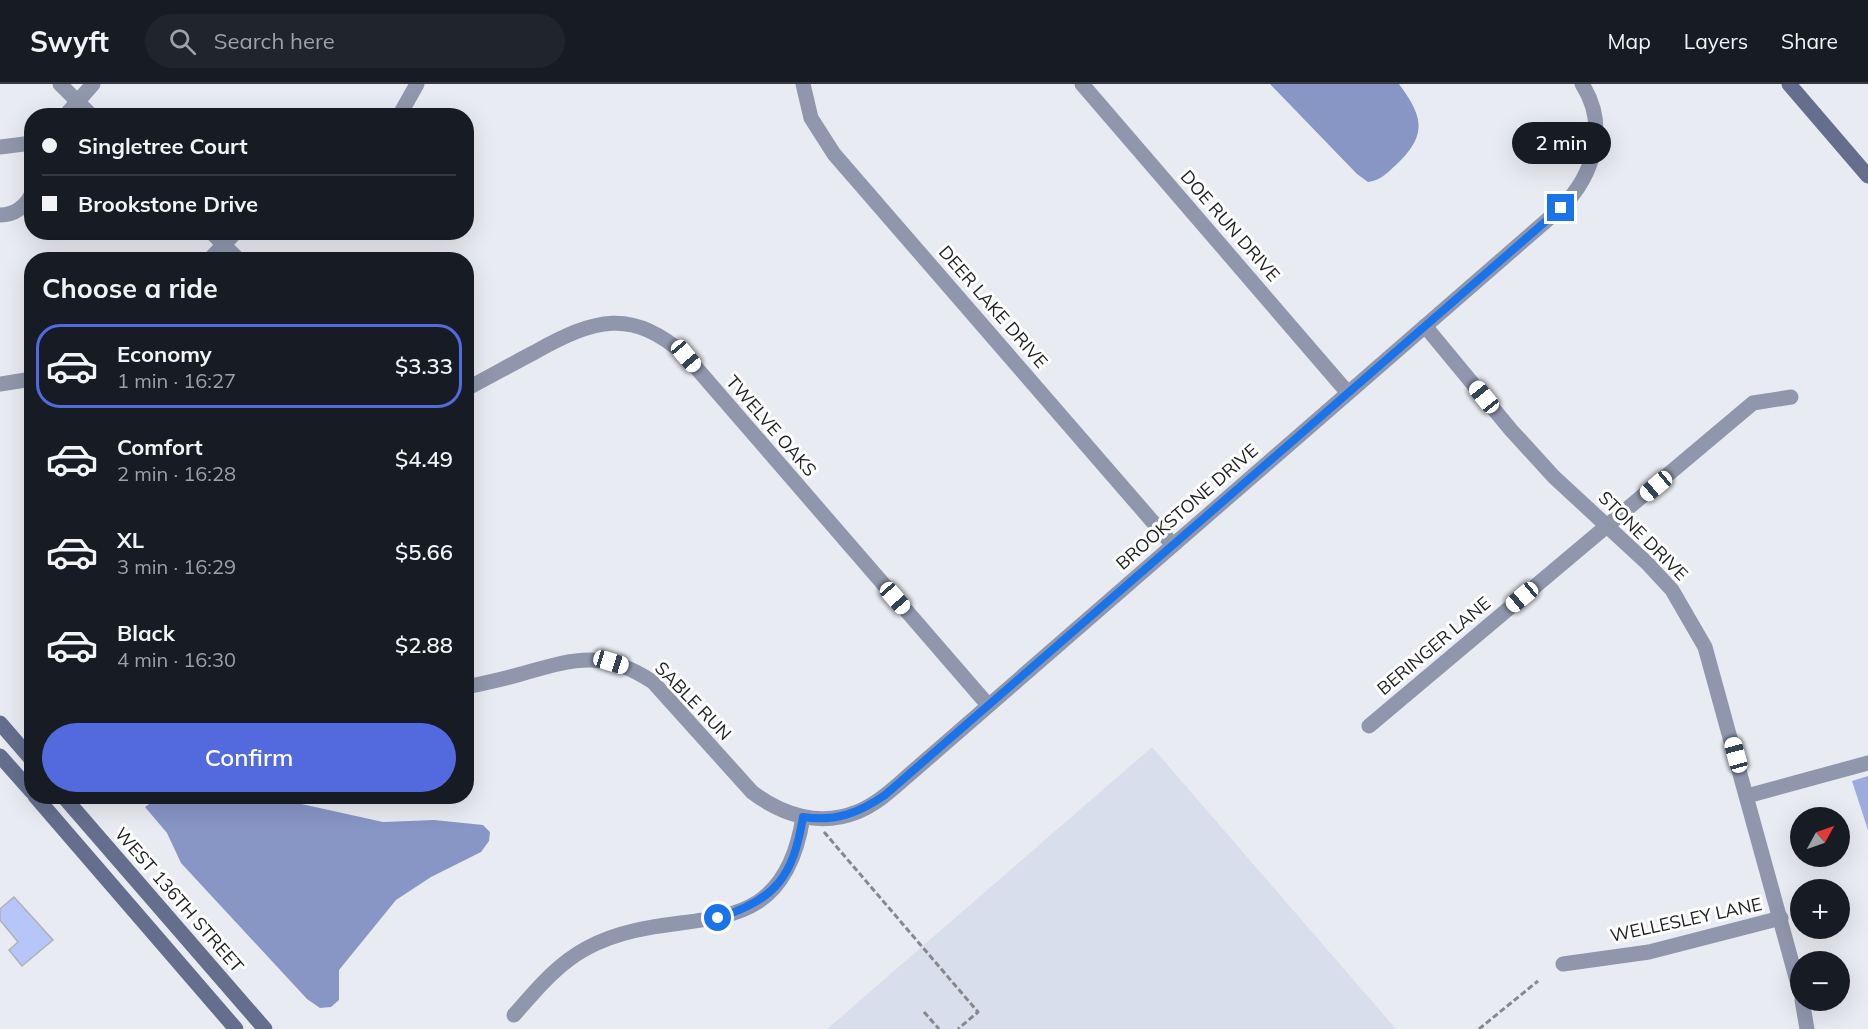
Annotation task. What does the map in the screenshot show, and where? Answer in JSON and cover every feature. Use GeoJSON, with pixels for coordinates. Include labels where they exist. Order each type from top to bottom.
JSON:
{"type":"FeatureCollection","features":[{"type":"Feature","properties":{"kind":"street"},"geometry":{"type":"LineString","coordinates":[[60,84],[85,108]]}},
{"type":"Feature","properties":{"kind":"street"},"geometry":{"type":"LineString","coordinates":[[73,108],[93,84]]}},
{"type":"Feature","properties":{"kind":"street"},"geometry":{"type":"LineString","coordinates":[[404,108],[417,84]]}},
{"type":"Feature","properties":{"kind":"street","name":"DEER LAKE DRIVE"},"geometry":{"type":"LineString","coordinates":[[803,84],[811,118],[834,154],[1172,544]]}},
{"type":"Feature","properties":{"kind":"street","name":"DOE RUN DRIVE"},"geometry":{"type":"LineString","coordinates":[[1082,84],[1348,393]]}},
{"type":"Feature","properties":{"kind":"street","name":"BROOKSTONE DRIVE"},"geometry":{"type":"LineString","coordinates":[[802,822],[841,817],[858,812],[872,804],[1561,208],[1578,189],[1589,169],[1597,132],[1595,113],[1582,84]]}},
{"type":"Feature","properties":{"kind":"street"},"geometry":{"type":"LineString","coordinates":[[1789,84],[1868,176]]}},
{"type":"Feature","properties":{"kind":"street"},"geometry":{"type":"LineString","coordinates":[[0,147],[24,144]]}},
{"type":"Feature","properties":{"kind":"street"},"geometry":{"type":"LineString","coordinates":[[0,215],[19,210],[24,205]]}},
{"type":"Feature","properties":{"kind":"street"},"geometry":{"type":"LineString","coordinates":[[220,240],[232,252]]}},
{"type":"Feature","properties":{"kind":"street"},"geometry":{"type":"LineString","coordinates":[[216,252],[228,240]]}},
{"type":"Feature","properties":{"kind":"street","name":"TWELVE OAKS"},"geometry":{"type":"LineString","coordinates":[[474,385],[571,332],[590,326],[631,325],[668,340],[686,356],[988,705]]}},
{"type":"Feature","properties":{"kind":"street","name":"STONE DRIVE"},"geometry":{"type":"LineString","coordinates":[[1425,326],[1511,430],[1554,477],[1647,563],[1672,590],[1691,618],[1705,646],[1790,954]]}},
{"type":"Feature","properties":{"kind":"street"},"geometry":{"type":"LineString","coordinates":[[0,384],[24,380]]}},
{"type":"Feature","properties":{"kind":"street","name":"BERINGER LANE"},"geometry":{"type":"LineString","coordinates":[[1369,726],[1753,403],[1791,397]]}},
{"type":"Feature","properties":{"kind":"street","name":"SABLE RUN"},"geometry":{"type":"LineString","coordinates":[[474,685],[557,663],[590,659],[634,669],[653,682],[752,792],[769,805],[802,822]]}},
{"type":"Feature","properties":{"kind":"street"},"geometry":{"type":"LineString","coordinates":[[0,723],[24,750]]}},
{"type":"Feature","properties":{"kind":"street"},"geometry":{"type":"LineString","coordinates":[[0,756],[24,783]]}},
{"type":"Feature","properties":{"kind":"street"},"geometry":{"type":"LineString","coordinates":[[1747,796],[1868,763]]}},
{"type":"Feature","properties":{"kind":"street"},"geometry":{"type":"LineString","coordinates":[[42,804],[236,1029]]}},
{"type":"Feature","properties":{"kind":"street","name":"WEST 136TH STREET"},"geometry":{"type":"LineString","coordinates":[[70,804],[265,1029]]}},
{"type":"Feature","properties":{"kind":"street"},"geometry":{"type":"LineString","coordinates":[[514,1015],[556,969],[588,947],[642,927],[718,918],[758,902],[772,892],[789,868],[799,844],[802,822]]}},
{"type":"Feature","properties":{"kind":"street","name":"WELLESLEY LANE"},"geometry":{"type":"LineString","coordinates":[[1563,964],[1649,952],[1781,918]]}},
{"type":"Feature","properties":{"kind":"street"},"geometry":{"type":"LineString","coordinates":[[1804,1011],[1808,1029]]}},
{"type":"Feature","properties":{"kind":"path"},"geometry":{"type":"LineString","coordinates":[[802,822],[824,832],[978,1012],[958,1029]]}},
{"type":"Feature","properties":{"kind":"path"},"geometry":{"type":"LineString","coordinates":[[1479,1029],[1538,981]]}},
{"type":"Feature","properties":{"kind":"path"},"geometry":{"type":"LineString","coordinates":[[924,1012],[939,1029]]}},
{"type":"Feature","properties":{"kind":"shaded area"},"geometry":{"type":"Polygon","coordinates":[[[1270,84],[1399,84],[1417,114],[1418,132],[1415,142],[1409,152],[1388,172],[1368,182],[1357,174],[1270,84]]]}},
{"type":"Feature","properties":{"kind":"shaded area"},"geometry":{"type":"Polygon","coordinates":[[[1152,747],[1396,1029],[827,1029],[1152,747]]]}},
{"type":"Feature","properties":{"kind":"shaded area"},"geometry":{"type":"Polygon","coordinates":[[[1868,776],[1868,830],[1852,781],[1868,776]]]}},
{"type":"Feature","properties":{"kind":"shaded area"},"geometry":{"type":"Polygon","coordinates":[[[149,804],[302,804],[383,822],[434,820],[483,825],[490,832],[489,841],[481,852],[431,877],[396,900],[339,970],[339,1000],[331,1007],[320,1008],[307,999],[181,863],[167,833],[145,807],[149,804]]]}},
{"type":"Feature","properties":{"kind":"building"},"geometry":{"type":"Polygon","coordinates":[[[14,897],[53,940],[22,966],[9,950],[18,942],[0,920],[0,909],[14,897]]]}},
{"type":"Feature","properties":{"kind":"route"},"geometry":{"type":"LineString","coordinates":[[718,918],[758,902],[772,892],[795,856],[803,817],[817,819],[841,817],[858,812],[885,795],[1561,208]]}}]}
